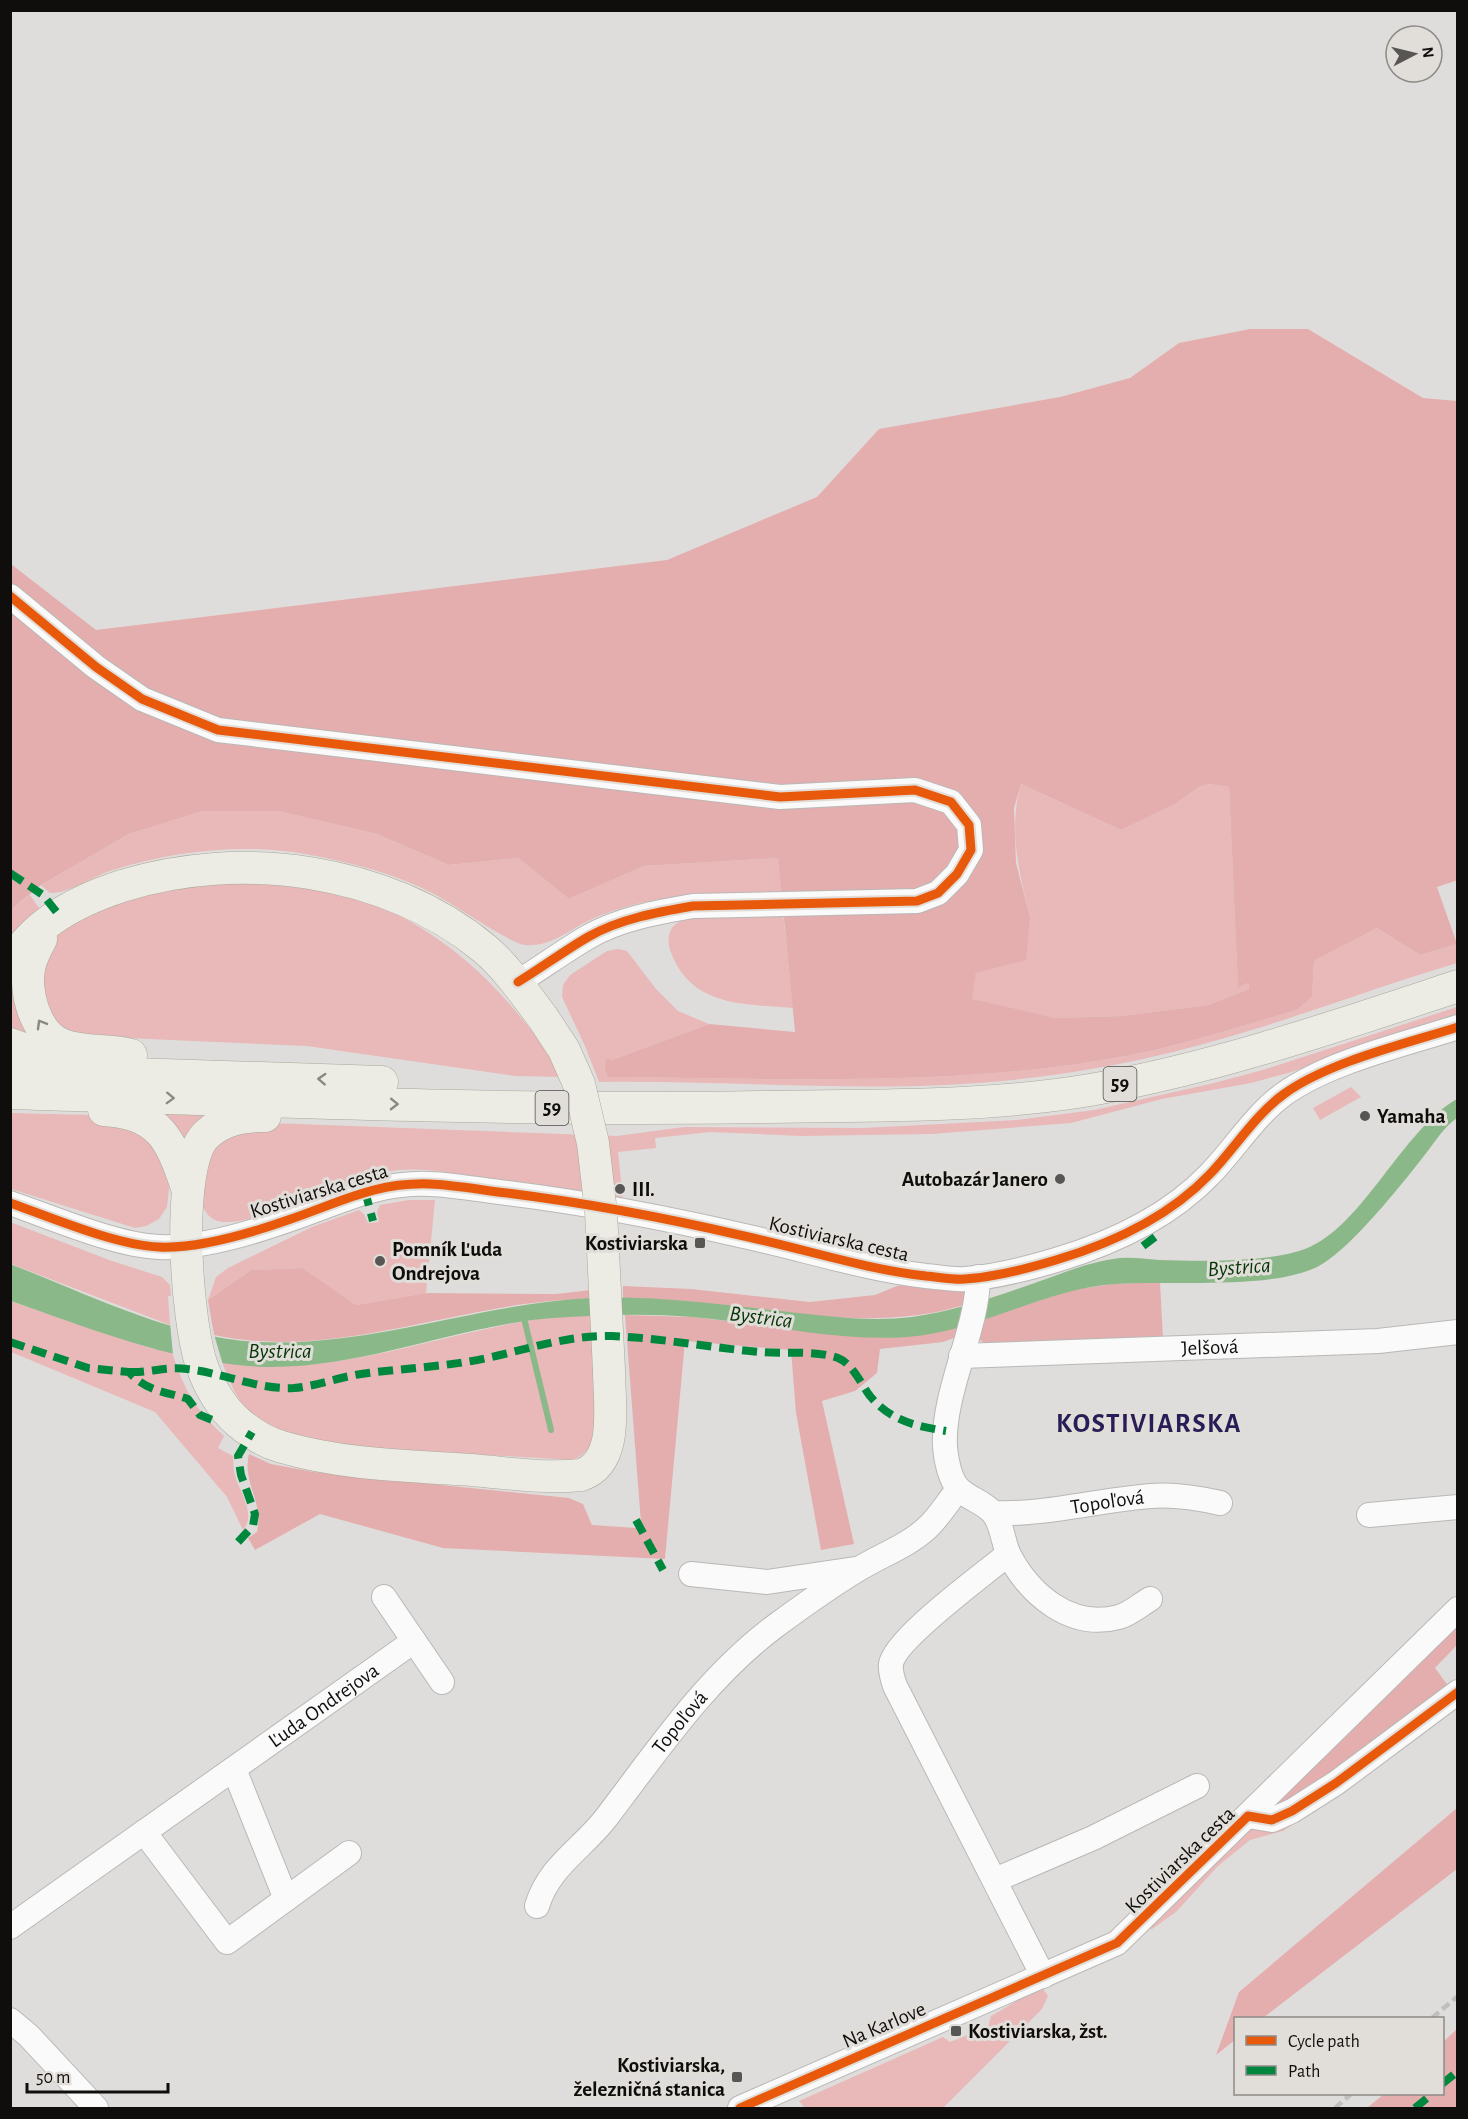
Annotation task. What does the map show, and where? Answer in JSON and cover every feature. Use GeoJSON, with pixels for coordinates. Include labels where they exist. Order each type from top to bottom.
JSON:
{"type":"FeatureCollection","features":[{"type":"Feature","properties":{"kind":"main road"},"geometry":{"type":"LineString","coordinates":[[10,966],[32,936],[66,910],[92,895],[178,872],[228,867],[277,868],[318,874],[368,888],[413,905],[452,927],[484,949],[518,982],[564,1050],[579,1084],[593,1143],[601,1212],[609,1370],[608,1446],[603,1459],[592,1471],[567,1476],[328,1458],[280,1447],[255,1434],[227,1411],[201,1365],[190,1298],[187,1188],[195,1153],[205,1136],[224,1121],[248,1116],[281,1116],[336,1102]]}},
{"type":"Feature","properties":{"kind":"main road"},"geometry":{"type":"LineString","coordinates":[[49,923],[30,965],[28,990],[34,1011],[47,1034],[61,1044],[78,1048],[112,1050],[131,1055]]}},
{"type":"Feature","properties":{"kind":"main road","name":"59"},"geometry":{"type":"LineString","coordinates":[[10,1093],[631,1109],[923,1106],[1010,1100],[1091,1089],[1255,1050],[1458,986]]}},
{"type":"Feature","properties":{"kind":"main road"},"geometry":{"type":"LineString","coordinates":[[10,1044],[46,1057],[78,1061],[131,1055],[177,1057],[222,1075]]}},
{"type":"Feature","properties":{"kind":"main road","name":"59"},"geometry":{"type":"LineString","coordinates":[[10,1070],[222,1075],[609,1091],[769,1107]]}},
{"type":"Feature","properties":{"kind":"main road"},"geometry":{"type":"LineString","coordinates":[[49,1094],[89,1109],[125,1111],[154,1124],[176,1154],[187,1188]]}},
{"type":"Feature","properties":{"kind":"street"},"geometry":{"type":"LineString","coordinates":[[10,597],[96,667],[142,699],[218,730],[780,796],[915,790],[951,802],[969,825],[971,850],[957,874],[938,893],[918,901],[693,906],[664,911],[636,918],[588,937],[518,982]]}},
{"type":"Feature","properties":{"kind":"street","name":"Kostiviarska cesta"},"geometry":{"type":"LineString","coordinates":[[10,1203],[121,1240],[156,1247],[188,1244],[248,1232],[289,1220],[353,1194],[396,1184],[435,1184],[544,1197],[640,1214],[749,1237],[885,1271],[960,1279],[978,1285],[1136,1230],[1162,1214],[1207,1177],[1267,1108],[1283,1094],[1329,1070],[1458,1027]]}},
{"type":"Feature","properties":{"kind":"street"},"geometry":{"type":"LineString","coordinates":[[978,1285],[945,1447],[949,1471],[958,1489],[994,1513],[1008,1554],[1025,1580],[1043,1599],[1070,1616],[1089,1619],[1117,1617],[1150,1599]]}},
{"type":"Feature","properties":{"kind":"street","name":"Jelšová"},"geometry":{"type":"LineString","coordinates":[[964,1345],[1378,1341],[1458,1332]]}},
{"type":"Feature","properties":{"kind":"street","name":"Topoľová"},"geometry":{"type":"LineString","coordinates":[[537,1906],[542,1889],[551,1875],[604,1820],[677,1724],[709,1688],[773,1628],[858,1569],[908,1544],[929,1526],[958,1489]]}},
{"type":"Feature","properties":{"kind":"street","name":"Topoľová"},"geometry":{"type":"LineString","coordinates":[[994,1513],[1033,1512],[1152,1496],[1177,1496],[1220,1503]]}},
{"type":"Feature","properties":{"kind":"street"},"geometry":{"type":"LineString","coordinates":[[1369,1515],[1458,1507]]}},
{"type":"Feature","properties":{"kind":"street"},"geometry":{"type":"LineString","coordinates":[[1008,1554],[923,1624],[893,1657],[891,1665],[895,1686],[992,1873],[1042,1976]]}},
{"type":"Feature","properties":{"kind":"street","name":"Topoľová"},"geometry":{"type":"LineString","coordinates":[[691,1574],[767,1582],[858,1569]]}},
{"type":"Feature","properties":{"kind":"street"},"geometry":{"type":"LineString","coordinates":[[384,1597],[442,1682]]}},
{"type":"Feature","properties":{"kind":"street","name":"Kostiviarska cesta"},"geometry":{"type":"LineString","coordinates":[[1042,1976],[1096,1954],[1124,1938],[1458,1609]]}},
{"type":"Feature","properties":{"kind":"street","name":"Ľuda Ondrejova"},"geometry":{"type":"LineString","coordinates":[[10,1927],[414,1641]]}},
{"type":"Feature","properties":{"kind":"street","name":"Kostiviarska cesta"},"geometry":{"type":"LineString","coordinates":[[1248,1816],[1272,1820],[1292,1811],[1336,1783],[1458,1692]]}},
{"type":"Feature","properties":{"kind":"street"},"geometry":{"type":"LineString","coordinates":[[234,1769],[286,1899]]}},
{"type":"Feature","properties":{"kind":"street","name":"Kostiviarska cesta"},"geometry":{"type":"LineString","coordinates":[[992,1873],[1093,1839],[1197,1786]]}},
{"type":"Feature","properties":{"kind":"street"},"geometry":{"type":"LineString","coordinates":[[144,1832],[227,1942],[349,1853]]}},
{"type":"Feature","properties":{"kind":"street","name":"Na Karlove"},"geometry":{"type":"LineString","coordinates":[[740,2109],[1042,1976]]}},
{"type":"Feature","properties":{"kind":"street"},"geometry":{"type":"LineString","coordinates":[[10,2020],[29,2036],[96,2109]]}},
{"type":"Feature","properties":{"kind":"shaded area"},"geometry":{"type":"Polygon","coordinates":[[[1250,329],[1308,329],[1423,398],[1457,401],[1458,880],[1437,887],[1457,944],[1420,955],[1377,928],[1314,961],[1312,997],[1297,1010],[1212,1035],[1126,1056],[998,1073],[933,1077],[803,1079],[608,1077],[605,1069],[606,1058],[612,1060],[709,1024],[795,1032],[778,858],[644,866],[569,899],[518,858],[449,865],[377,834],[278,811],[203,811],[129,834],[41,885],[11,910],[11,564],[96,630],[667,560],[817,497],[879,429],[1060,397],[1130,378],[1179,343],[1250,329]],[[1021,784],[1014,808],[1016,863],[1030,917],[1026,960],[976,973],[972,999],[1055,1018],[1121,1016],[1208,1005],[1249,989],[1248,983],[1238,988],[1229,787],[1209,784],[1199,787],[1175,804],[1121,830],[1021,784]]]}},
{"type":"Feature","properties":{"kind":"shaded area"},"geometry":{"type":"Polygon","coordinates":[[[1021,784],[1121,830],[1175,804],[1199,787],[1209,784],[1229,787],[1238,987],[1248,983],[1249,989],[1208,1005],[1121,1016],[1055,1018],[971,1000],[976,973],[1030,917],[1016,850],[1015,817],[1021,784]]]}},
{"type":"Feature","properties":{"kind":"shaded area"},"geometry":{"type":"Polygon","coordinates":[[[203,811],[278,811],[377,834],[449,865],[518,858],[569,899],[644,866],[778,858],[782,893],[705,895],[648,901],[599,916],[551,941],[525,945],[507,938],[434,894],[403,880],[339,861],[281,851],[233,849],[184,854],[136,863],[58,892],[50,893],[41,885],[129,834],[203,811]]]}},
{"type":"Feature","properties":{"kind":"shaded area"},"geometry":{"type":"Polygon","coordinates":[[[290,880],[349,894],[390,911],[449,947],[500,993],[523,1019],[563,1077],[515,1076],[307,1046],[80,1036],[63,1032],[52,1018],[41,994],[46,950],[64,927],[92,910],[160,886],[290,880]]]}},
{"type":"Feature","properties":{"kind":"shaded area"},"geometry":{"type":"Polygon","coordinates":[[[30,895],[39,908],[11,937],[11,910],[30,895]]]}},
{"type":"Feature","properties":{"kind":"shaded area"},"geometry":{"type":"Polygon","coordinates":[[[730,913],[783,913],[793,1008],[737,1003],[705,992],[691,983],[679,969],[670,950],[669,938],[675,924],[689,918],[730,913]]]}},
{"type":"Feature","properties":{"kind":"shaded area"},"geometry":{"type":"Polygon","coordinates":[[[1377,928],[1420,955],[1457,944],[1457,963],[1202,1045],[1120,1064],[983,1083],[928,1086],[818,1086],[599,1082],[562,997],[563,985],[570,975],[607,951],[618,949],[627,951],[656,989],[678,1011],[709,1024],[612,1060],[606,1058],[608,1077],[868,1079],[998,1073],[1062,1066],[1148,1052],[1297,1010],[1312,997],[1314,961],[1377,928]]]}},
{"type":"Feature","properties":{"kind":"shaded area"},"geometry":{"type":"Polygon","coordinates":[[[25,956],[45,1041],[11,1036],[11,986],[25,956]]]}},
{"type":"Feature","properties":{"kind":"shaded area"},"geometry":{"type":"Polygon","coordinates":[[[1457,1007],[1457,1016],[1288,1073],[1251,1083],[1162,1099],[1071,1123],[932,1134],[801,1136],[710,1132],[655,1138],[656,1148],[618,1152],[623,1200],[450,1173],[408,1169],[394,1170],[364,1178],[271,1213],[248,1219],[229,1222],[215,1220],[209,1216],[202,1204],[199,1167],[222,1136],[272,1123],[617,1136],[684,1127],[863,1128],[1017,1120],[1094,1110],[1210,1084],[1263,1070],[1457,1007]]]}},
{"type":"Feature","properties":{"kind":"shaded area"},"geometry":{"type":"Polygon","coordinates":[[[1351,1087],[1361,1097],[1320,1120],[1313,1108],[1351,1087]]]}},
{"type":"Feature","properties":{"kind":"shaded area"},"geometry":{"type":"Polygon","coordinates":[[[155,1112],[211,1113],[182,1146],[155,1112]]]}},
{"type":"Feature","properties":{"kind":"shaded area"},"geometry":{"type":"Polygon","coordinates":[[[11,1113],[93,1115],[134,1123],[167,1164],[169,1189],[167,1207],[159,1219],[146,1226],[135,1228],[11,1189],[11,1113]]]}},
{"type":"Feature","properties":{"kind":"shaded area"},"geometry":{"type":"Polygon","coordinates":[[[409,1200],[435,1200],[426,1293],[356,1305],[301,1268],[251,1270],[208,1300],[216,1277],[228,1268],[312,1227],[359,1210],[364,1214],[368,1223],[379,1222],[377,1212],[380,1205],[409,1200]]]}},
{"type":"Feature","properties":{"kind":"shaded area"},"geometry":{"type":"Polygon","coordinates":[[[10,1222],[112,1261],[162,1277],[170,1285],[171,1296],[168,1296],[170,1325],[11,1264],[10,1222]]]}},
{"type":"Feature","properties":{"kind":"shaded area"},"geometry":{"type":"Polygon","coordinates":[[[302,1268],[356,1305],[426,1293],[556,1294],[591,1290],[591,1298],[511,1306],[394,1329],[322,1340],[250,1341],[214,1335],[208,1300],[251,1270],[302,1268]]]}},
{"type":"Feature","properties":{"kind":"shaded area"},"geometry":{"type":"Polygon","coordinates":[[[1160,1282],[1163,1339],[991,1348],[976,1337],[980,1320],[1071,1290],[1113,1284],[1160,1282]]]}},
{"type":"Feature","properties":{"kind":"shaded area"},"geometry":{"type":"Polygon","coordinates":[[[911,1284],[968,1290],[964,1305],[924,1314],[882,1318],[839,1318],[665,1300],[623,1298],[623,1286],[691,1289],[810,1302],[875,1295],[897,1286],[911,1284]]]}},
{"type":"Feature","properties":{"kind":"shaded area"},"geometry":{"type":"Polygon","coordinates":[[[10,1301],[150,1348],[172,1352],[181,1378],[192,1398],[224,1436],[218,1448],[233,1456],[235,1475],[248,1510],[247,1524],[243,1530],[227,1497],[155,1412],[11,1352],[10,1301]]]}},
{"type":"Feature","properties":{"kind":"shaded area"},"geometry":{"type":"Polygon","coordinates":[[[593,1315],[592,1370],[596,1371],[598,1422],[591,1445],[572,1460],[367,1451],[319,1445],[295,1439],[274,1429],[248,1411],[235,1391],[222,1362],[262,1366],[341,1361],[499,1326],[538,1319],[593,1315]]]}},
{"type":"Feature","properties":{"kind":"shaded area"},"geometry":{"type":"Polygon","coordinates":[[[625,1315],[692,1317],[869,1337],[958,1327],[954,1338],[943,1342],[880,1349],[877,1373],[855,1391],[822,1401],[854,1544],[821,1550],[796,1413],[791,1350],[685,1341],[665,1559],[443,1548],[320,1514],[255,1550],[248,1538],[257,1532],[258,1521],[256,1501],[248,1474],[249,1454],[271,1464],[314,1472],[569,1498],[583,1504],[592,1525],[637,1528],[641,1523],[625,1315]]]}},
{"type":"Feature","properties":{"kind":"shaded area"},"geometry":{"type":"Polygon","coordinates":[[[1457,1618],[1457,1645],[1435,1668],[1449,1687],[1320,1786],[1263,1811],[1457,1618]]]}},
{"type":"Feature","properties":{"kind":"shaded area"},"geometry":{"type":"Polygon","coordinates":[[[1324,1804],[1283,1831],[1250,1840],[1218,1866],[1176,1912],[1152,1929],[1143,1930],[1244,1830],[1324,1804]]]}},
{"type":"Feature","properties":{"kind":"shaded area"},"geometry":{"type":"Polygon","coordinates":[[[1457,1808],[1457,1869],[1264,2017],[1234,2017],[1234,2041],[1216,2055],[1239,1992],[1457,1808]]]}},
{"type":"Feature","properties":{"kind":"shaded area"},"geometry":{"type":"Polygon","coordinates":[[[1043,1989],[1048,1996],[1042,2009],[943,2108],[805,2108],[799,2101],[943,2037],[950,2042],[988,2027],[991,2016],[1034,1991],[1043,1989]]]}},
{"type":"Feature","properties":{"kind":"shaded area"},"geometry":{"type":"Polygon","coordinates":[[[1457,2029],[1457,2108],[1367,2108],[1383,2095],[1444,2095],[1444,2041],[1457,2029]]]}},
{"type":"Feature","properties":{"kind":"water","name":"Bystrica"},"geometry":{"type":"Polygon","coordinates":[[[1457,1099],[1457,1118],[1448,1125],[1390,1198],[1343,1248],[1315,1268],[1295,1275],[1245,1282],[1138,1283],[1088,1288],[1062,1294],[960,1327],[907,1337],[853,1337],[692,1317],[588,1316],[515,1323],[325,1363],[287,1367],[248,1366],[218,1363],[158,1350],[11,1301],[10,1264],[165,1324],[196,1333],[260,1342],[301,1342],[343,1338],[506,1308],[613,1297],[685,1301],[847,1318],[912,1317],[963,1306],[1082,1266],[1110,1259],[1253,1259],[1290,1254],[1305,1249],[1326,1238],[1345,1221],[1418,1132],[1437,1113],[1457,1099]]]}},
{"type":"Feature","properties":{"kind":"pier"},"geometry":{"type":"Polygon","coordinates":[[[170,1322],[213,1331],[223,1365],[173,1355],[170,1322]]]}},
{"type":"Feature","properties":{"kind":"waterway"},"geometry":{"type":"LineString","coordinates":[[523,1314],[551,1430]]}},
{"type":"Feature","properties":{"kind":"railway"},"geometry":{"type":"LineString","coordinates":[[1433,2017],[1458,1996]]}},
{"type":"Feature","properties":{"kind":"railway"},"geometry":{"type":"LineString","coordinates":[[1335,2108],[1350,2095]]}},
{"type":"Feature","properties":{"kind":"marked path"},"geometry":{"type":"LineString","coordinates":[[10,873],[43,895],[59,915]]}},
{"type":"Feature","properties":{"kind":"marked path"},"geometry":{"type":"LineString","coordinates":[[365,1191],[373,1221]]}},
{"type":"Feature","properties":{"kind":"marked path"},"geometry":{"type":"LineString","coordinates":[[1143,1246],[1155,1237]]}},
{"type":"Feature","properties":{"kind":"marked path"},"geometry":{"type":"LineString","coordinates":[[129,1372],[187,1369],[254,1384],[294,1388],[361,1374],[472,1361],[580,1338],[631,1337],[761,1352],[820,1354],[838,1358],[852,1369],[870,1396],[886,1411],[904,1421],[946,1431]]}},
{"type":"Feature","properties":{"kind":"marked path"},"geometry":{"type":"LineString","coordinates":[[10,1342],[88,1368],[129,1372],[142,1384],[188,1399],[200,1415],[215,1421]]}},
{"type":"Feature","properties":{"kind":"marked path"},"geometry":{"type":"LineString","coordinates":[[238,1542],[253,1526],[255,1514],[241,1475],[238,1456],[252,1432]]}},
{"type":"Feature","properties":{"kind":"marked path"},"geometry":{"type":"LineString","coordinates":[[636,1520],[663,1570]]}},
{"type":"Feature","properties":{"kind":"marked path"},"geometry":{"type":"LineString","coordinates":[[1444,2082],[1458,2071]]}},
{"type":"Feature","properties":{"kind":"marked path"},"geometry":{"type":"LineString","coordinates":[[1415,2108],[1431,2095]]}},
{"type":"Feature","properties":{"kind":"cycle path"},"geometry":{"type":"LineString","coordinates":[[10,596],[96,667],[142,699],[218,730],[780,797],[915,790],[951,802],[969,825],[971,850],[957,874],[938,893],[917,901],[693,906],[666,911],[639,917],[600,931],[518,982]]}},
{"type":"Feature","properties":{"kind":"cycle path"},"geometry":{"type":"LineString","coordinates":[[10,1203],[84,1230],[123,1241],[159,1247],[175,1247],[208,1243],[241,1235],[374,1190],[391,1186],[430,1184],[567,1201],[656,1217],[903,1273],[950,1279],[977,1278],[1056,1260],[1119,1237],[1139,1227],[1177,1203],[1194,1189],[1264,1112],[1284,1094],[1322,1072],[1344,1063],[1458,1027]]}},
{"type":"Feature","properties":{"kind":"cycle path"},"geometry":{"type":"LineString","coordinates":[[740,2108],[1117,1943],[1248,1816],[1272,1820],[1292,1811],[1336,1783],[1458,1692]]}},
{"type":"Feature","properties":{"kind":"place","name":"Yamaha"},"geometry":{"type":"Point","coordinates":[1365,1116]}},
{"type":"Feature","properties":{"kind":"place","name":"Autobazár Janero"},"geometry":{"type":"Point","coordinates":[1060,1179]}},
{"type":"Feature","properties":{"kind":"place","name":"III."},"geometry":{"type":"Point","coordinates":[620,1189]}},
{"type":"Feature","properties":{"kind":"place","name":"Kostiviarska"},"geometry":{"type":"Point","coordinates":[700,1243]}},
{"type":"Feature","properties":{"kind":"place","name":"Pomník Ľuda Ondrejova"},"geometry":{"type":"Point","coordinates":[380,1261]}},
{"type":"Feature","properties":{"kind":"place","name":"Kostiviarska, žst."},"geometry":{"type":"Point","coordinates":[956,2031]}},
{"type":"Feature","properties":{"kind":"place","name":"Kostiviarska, železničná stanica"},"geometry":{"type":"Point","coordinates":[737,2077]}},
{"type":"Feature","properties":{"kind":"district","name":"KOSTIVIARSKA"},"geometry":{"type":"Point","coordinates":[1149,1423]}}]}
